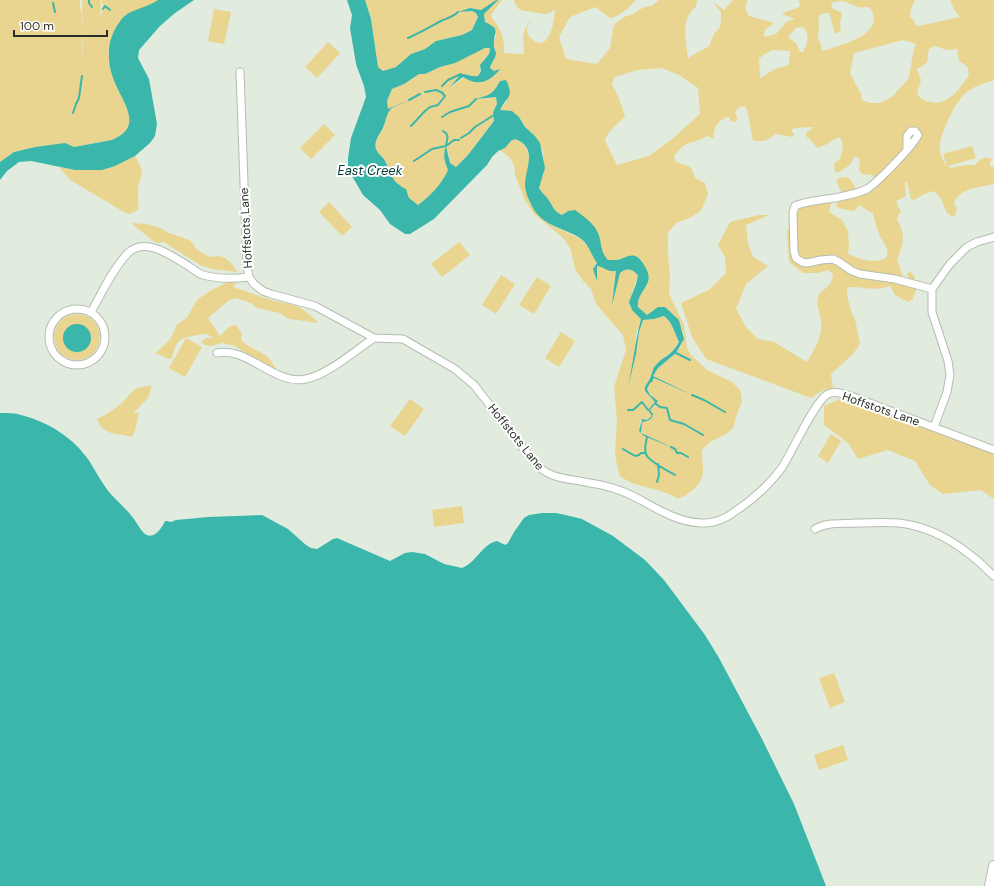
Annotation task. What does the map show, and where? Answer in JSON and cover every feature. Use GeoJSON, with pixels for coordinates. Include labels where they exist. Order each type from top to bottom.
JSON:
{"type":"FeatureCollection","features":[{"type":"Feature","properties":{"kind":"street","name":"Hoffstots Lane"},"geometry":{"type":"LineString","coordinates":[[240,72],[247,265],[249,277],[254,284],[263,291],[271,294],[315,306],[374,338],[403,339],[456,369],[474,385],[535,463],[546,473],[556,477],[591,483],[618,490],[677,518],[692,522],[709,523],[725,518],[738,510],[763,488],[782,467],[815,408],[828,393],[839,393],[852,396],[994,450]]}},
{"type":"Feature","properties":{"kind":"street"},"geometry":{"type":"LineString","coordinates":[[906,149],[884,174],[866,190],[850,195],[795,206],[793,213],[794,251],[796,258],[802,262],[807,263],[833,259],[852,271],[860,274],[895,279],[932,289]]}},
{"type":"Feature","properties":{"kind":"street"},"geometry":{"type":"LineString","coordinates":[[934,427],[947,392],[950,375],[948,361],[932,312],[932,289],[950,264],[967,247],[977,242],[994,237]]}},
{"type":"Feature","properties":{"kind":"street"},"geometry":{"type":"LineString","coordinates":[[90,312],[127,253],[137,248],[149,246],[169,254],[202,275],[224,278],[249,277]]}},
{"type":"Feature","properties":{"kind":"street"},"geometry":{"type":"LineString","coordinates":[[72,309],[82,309],[90,312],[98,317],[103,325],[105,343],[101,352],[95,359],[78,365],[68,364],[60,359],[50,344],[49,335],[51,325],[63,312],[72,309]]}},
{"type":"Feature","properties":{"kind":"street"},"geometry":{"type":"LineString","coordinates":[[217,354],[223,352],[234,353],[281,376],[300,380],[327,370],[374,338]]}},
{"type":"Feature","properties":{"kind":"street"},"geometry":{"type":"LineString","coordinates":[[815,529],[822,525],[889,523],[919,527],[939,535],[955,544],[994,576]]}},
{"type":"Feature","properties":{"kind":"street"},"geometry":{"type":"LineString","coordinates":[[990,886],[994,866]]}},
{"type":"Feature","properties":{"kind":"shaded area"},"geometry":{"type":"Polygon","coordinates":[[[0,0],[80,0],[82,17],[82,1],[84,0],[101,0],[101,16],[103,9],[102,0],[158,0],[108,51],[113,78],[128,112],[128,127],[122,134],[112,140],[74,147],[65,144],[35,147],[14,152],[0,162],[0,0]]]}},
{"type":"Feature","properties":{"kind":"shaded area"},"geometry":{"type":"Polygon","coordinates":[[[365,0],[496,0],[481,10],[470,8],[460,12],[472,11],[476,13],[478,17],[472,30],[462,35],[436,41],[425,49],[411,54],[396,67],[383,71],[378,67],[371,19],[365,0]]]}},
{"type":"Feature","properties":{"kind":"shaded area"},"geometry":{"type":"Polygon","coordinates":[[[498,0],[502,0],[491,15],[502,34],[504,53],[524,54],[524,33],[531,19],[527,29],[528,34],[535,41],[541,43],[544,42],[552,29],[555,9],[550,13],[545,14],[524,11],[515,4],[514,0],[636,0],[621,14],[614,17],[610,18],[595,7],[570,17],[559,37],[566,59],[597,64],[610,48],[613,28],[616,23],[624,17],[633,14],[644,7],[651,6],[659,0],[697,0],[696,7],[688,17],[686,24],[685,38],[688,58],[709,46],[714,34],[720,27],[721,13],[713,2],[724,10],[733,0],[748,0],[746,8],[749,16],[774,23],[765,30],[764,37],[776,34],[787,21],[795,19],[782,14],[800,6],[799,0],[915,0],[911,8],[910,17],[914,21],[915,25],[919,26],[960,17],[955,11],[950,0],[994,0],[994,80],[984,83],[963,95],[947,122],[940,143],[940,149],[941,155],[947,166],[943,154],[972,146],[976,158],[948,166],[950,168],[975,165],[984,158],[992,159],[990,166],[994,167],[994,184],[977,187],[961,194],[954,203],[957,209],[953,217],[947,213],[941,199],[934,191],[924,194],[914,200],[911,199],[907,182],[905,181],[906,196],[896,201],[901,212],[898,215],[897,220],[901,227],[903,236],[902,246],[897,259],[903,277],[909,280],[907,273],[911,272],[915,277],[914,280],[919,280],[922,284],[916,290],[913,299],[908,302],[895,295],[890,286],[876,289],[850,287],[847,289],[848,300],[855,319],[860,344],[853,354],[831,374],[833,388],[827,389],[811,398],[706,359],[692,337],[681,303],[709,290],[726,273],[725,257],[718,245],[730,222],[759,215],[769,215],[746,225],[748,243],[753,257],[768,266],[746,284],[736,309],[746,327],[758,339],[774,342],[807,362],[821,332],[821,318],[817,300],[822,291],[830,283],[833,274],[828,270],[818,273],[803,273],[789,262],[787,231],[795,222],[796,211],[799,207],[828,202],[831,204],[829,212],[842,220],[848,231],[849,249],[847,253],[861,259],[873,261],[878,261],[887,257],[887,249],[878,232],[873,213],[860,205],[854,211],[838,208],[836,205],[841,191],[836,181],[843,177],[849,178],[861,194],[871,190],[875,185],[872,175],[862,174],[859,170],[860,159],[855,156],[850,165],[839,172],[835,172],[835,162],[839,160],[843,148],[842,142],[839,137],[818,148],[806,136],[806,133],[814,127],[795,128],[791,130],[794,134],[793,137],[775,134],[765,140],[753,141],[747,109],[744,106],[739,108],[735,113],[737,115],[736,122],[730,121],[729,117],[727,117],[716,125],[714,139],[707,136],[682,147],[674,157],[676,162],[691,168],[695,178],[705,183],[708,195],[700,212],[676,223],[668,233],[670,275],[669,294],[684,325],[687,348],[691,355],[707,370],[732,382],[740,390],[742,401],[735,419],[734,427],[725,435],[710,442],[702,450],[703,472],[700,481],[690,492],[678,499],[664,492],[634,483],[620,476],[615,454],[617,420],[614,387],[626,350],[623,335],[596,304],[591,289],[583,281],[575,269],[571,250],[566,242],[561,236],[534,214],[525,200],[515,175],[514,165],[510,158],[502,151],[498,151],[515,139],[526,147],[529,165],[525,184],[551,225],[581,239],[589,248],[597,263],[594,266],[596,273],[597,266],[611,271],[617,271],[613,300],[620,273],[628,269],[638,276],[633,289],[630,307],[641,319],[636,334],[633,368],[639,332],[643,320],[664,316],[669,322],[679,341],[673,350],[664,357],[654,370],[645,391],[654,401],[647,389],[655,378],[675,387],[653,376],[658,368],[676,353],[682,344],[684,335],[679,320],[665,307],[652,311],[647,315],[642,311],[639,308],[638,301],[648,284],[629,256],[617,260],[608,260],[602,250],[598,232],[568,211],[562,215],[555,212],[548,199],[539,188],[544,174],[543,151],[535,136],[525,127],[519,117],[500,110],[507,102],[500,81],[492,93],[479,99],[496,97],[497,104],[493,112],[494,121],[468,155],[456,167],[450,163],[448,150],[445,162],[448,170],[442,181],[435,190],[417,206],[409,198],[406,189],[397,185],[392,178],[385,159],[376,151],[375,145],[383,129],[387,114],[391,109],[400,105],[388,109],[387,101],[392,89],[404,84],[419,74],[425,74],[440,67],[454,63],[485,48],[490,48],[489,54],[484,59],[478,76],[461,74],[450,87],[464,77],[474,82],[483,82],[491,78],[499,70],[494,71],[490,68],[495,57],[494,43],[496,35],[485,22],[484,14],[498,0]],[[843,1],[833,2],[831,4],[832,8],[842,13],[840,23],[841,30],[837,34],[835,33],[829,13],[820,15],[818,19],[818,37],[822,51],[856,39],[870,29],[873,22],[873,14],[869,7],[858,7],[843,1]],[[803,27],[796,28],[788,37],[796,43],[800,52],[803,52],[808,39],[807,33],[803,27]],[[903,40],[854,53],[850,73],[861,94],[862,100],[869,103],[880,103],[893,96],[909,78],[916,44],[903,40]],[[935,46],[929,49],[928,61],[917,69],[921,80],[917,94],[923,100],[928,102],[937,103],[948,99],[958,90],[969,75],[967,66],[959,61],[957,49],[947,50],[935,46]],[[773,50],[763,55],[759,59],[760,78],[775,69],[789,65],[790,51],[773,50]],[[662,68],[638,70],[615,77],[612,84],[625,116],[606,137],[605,141],[617,165],[649,156],[671,140],[700,114],[698,88],[679,75],[662,68]],[[655,402],[648,410],[652,414],[651,417],[653,414],[650,410],[656,404],[655,402]],[[651,417],[647,420],[644,419],[640,421],[639,431],[641,433],[642,421],[648,421],[651,417]]]}},
{"type":"Feature","properties":{"kind":"shaded area"},"geometry":{"type":"Polygon","coordinates":[[[214,9],[231,12],[224,44],[208,41],[214,9]]]}},
{"type":"Feature","properties":{"kind":"shaded area"},"geometry":{"type":"Polygon","coordinates":[[[328,42],[340,53],[317,78],[305,67],[328,42]]]}},
{"type":"Feature","properties":{"kind":"shaded area"},"geometry":{"type":"Polygon","coordinates":[[[324,124],[335,135],[311,159],[300,148],[324,124]]]}},
{"type":"Feature","properties":{"kind":"shaded area"},"geometry":{"type":"Polygon","coordinates":[[[135,156],[142,173],[138,188],[138,210],[130,214],[124,212],[70,180],[59,167],[75,170],[115,166],[135,156]]]}},
{"type":"Feature","properties":{"kind":"shaded area"},"geometry":{"type":"Polygon","coordinates":[[[329,202],[352,227],[342,236],[319,212],[329,202]]]}},
{"type":"Feature","properties":{"kind":"shaded area"},"geometry":{"type":"Polygon","coordinates":[[[131,223],[146,224],[160,228],[169,233],[187,239],[192,242],[196,249],[206,255],[225,258],[238,272],[212,269],[200,265],[164,242],[157,243],[152,240],[131,223]]]}},
{"type":"Feature","properties":{"kind":"shaded area"},"geometry":{"type":"Polygon","coordinates":[[[459,242],[470,255],[442,277],[431,264],[459,242]]]}},
{"type":"Feature","properties":{"kind":"shaded area"},"geometry":{"type":"Polygon","coordinates":[[[501,275],[515,284],[496,314],[482,305],[501,275]]]}},
{"type":"Feature","properties":{"kind":"shaded area"},"geometry":{"type":"Polygon","coordinates":[[[537,277],[551,286],[534,314],[519,305],[537,277]]]}},
{"type":"Feature","properties":{"kind":"shaded area"},"geometry":{"type":"Polygon","coordinates":[[[228,282],[237,282],[233,287],[274,301],[291,304],[301,308],[319,323],[289,319],[280,313],[257,308],[251,303],[236,298],[229,300],[208,318],[220,336],[229,327],[234,325],[237,326],[242,334],[241,340],[269,358],[276,369],[260,362],[235,346],[222,343],[211,346],[205,345],[201,342],[206,338],[213,338],[205,334],[187,337],[180,340],[176,345],[172,358],[169,359],[155,353],[171,338],[177,324],[187,318],[198,299],[228,282]]]}},
{"type":"Feature","properties":{"kind":"shaded area"},"geometry":{"type":"Polygon","coordinates":[[[77,314],[90,318],[96,324],[100,337],[96,350],[90,356],[77,360],[64,356],[58,350],[54,337],[58,324],[64,318],[77,314]]]}},
{"type":"Feature","properties":{"kind":"shaded area"},"geometry":{"type":"Polygon","coordinates":[[[561,332],[575,341],[559,367],[545,358],[561,332]]]}},
{"type":"Feature","properties":{"kind":"shaded area"},"geometry":{"type":"Polygon","coordinates":[[[186,338],[202,347],[185,377],[169,368],[186,338]]]}},
{"type":"Feature","properties":{"kind":"shaded area"},"geometry":{"type":"Polygon","coordinates":[[[152,386],[148,398],[133,413],[139,413],[132,437],[112,433],[103,429],[97,419],[121,404],[134,390],[141,387],[152,386]]]}},
{"type":"Feature","properties":{"kind":"shaded area"},"geometry":{"type":"Polygon","coordinates":[[[410,399],[424,409],[405,436],[390,426],[410,399]]]}},
{"type":"Feature","properties":{"kind":"shaded area"},"geometry":{"type":"Polygon","coordinates":[[[839,399],[899,418],[994,453],[994,499],[981,490],[943,494],[930,485],[915,461],[888,450],[858,459],[848,443],[824,425],[824,406],[839,399]]]}},
{"type":"Feature","properties":{"kind":"shaded area"},"geometry":{"type":"Polygon","coordinates":[[[831,434],[841,441],[828,463],[818,456],[831,434]]]}},
{"type":"Feature","properties":{"kind":"shaded area"},"geometry":{"type":"Polygon","coordinates":[[[462,506],[464,523],[434,527],[432,510],[462,506]]]}},
{"type":"Feature","properties":{"kind":"shaded area"},"geometry":{"type":"Polygon","coordinates":[[[834,673],[845,702],[830,708],[819,678],[834,673]]]}},
{"type":"Feature","properties":{"kind":"shaded area"},"geometry":{"type":"Polygon","coordinates":[[[843,745],[848,760],[819,770],[814,755],[843,745]]]}},
{"type":"Feature","properties":{"kind":"water"},"geometry":{"type":"Polygon","coordinates":[[[158,0],[194,0],[175,13],[160,26],[139,50],[138,58],[149,79],[157,124],[155,136],[150,143],[135,156],[115,166],[102,170],[75,170],[31,161],[19,162],[7,171],[0,180],[0,162],[14,152],[35,147],[65,143],[74,147],[112,140],[128,128],[128,112],[113,78],[109,63],[110,41],[116,27],[124,16],[158,0]]]}},
{"type":"Feature","properties":{"kind":"water","name":"East Creek"},"geometry":{"type":"Polygon","coordinates":[[[347,0],[365,0],[371,19],[378,67],[383,71],[396,67],[411,54],[425,49],[436,41],[462,35],[472,30],[478,17],[476,13],[472,11],[458,12],[470,8],[481,10],[498,0],[484,14],[485,22],[496,31],[494,45],[496,55],[490,68],[494,71],[500,69],[492,77],[483,82],[474,82],[463,77],[450,87],[461,74],[478,76],[481,71],[480,65],[489,54],[490,48],[485,48],[455,63],[440,67],[425,74],[419,74],[404,84],[392,89],[387,101],[388,109],[409,100],[392,108],[388,112],[383,128],[375,145],[377,151],[385,161],[395,181],[406,189],[409,198],[418,205],[435,189],[448,170],[444,158],[446,146],[450,163],[456,167],[468,155],[494,121],[493,112],[497,104],[496,97],[476,99],[491,93],[500,81],[506,80],[509,86],[510,94],[500,110],[512,111],[519,117],[525,127],[540,143],[545,168],[539,188],[540,190],[555,210],[562,215],[568,211],[575,210],[591,223],[598,233],[602,250],[608,260],[617,260],[628,256],[633,256],[640,260],[648,272],[649,278],[648,283],[638,301],[638,307],[647,315],[658,307],[665,307],[679,320],[684,339],[676,353],[658,368],[653,376],[692,395],[654,378],[647,389],[650,395],[658,401],[650,410],[653,414],[652,418],[648,421],[642,422],[641,433],[639,431],[642,419],[647,420],[652,416],[648,410],[655,402],[645,391],[645,387],[653,369],[661,360],[674,350],[679,342],[671,325],[664,316],[643,320],[639,332],[636,354],[628,387],[641,319],[632,310],[629,302],[638,276],[628,269],[620,273],[612,305],[616,271],[610,271],[597,266],[597,281],[593,269],[597,263],[586,243],[573,234],[546,222],[535,211],[529,199],[525,184],[529,152],[522,143],[515,139],[505,148],[498,151],[487,165],[434,219],[410,234],[405,234],[390,224],[380,210],[363,195],[348,169],[351,138],[366,97],[364,86],[356,64],[350,28],[352,15],[347,0]]]}},
{"type":"Feature","properties":{"kind":"water"},"geometry":{"type":"Polygon","coordinates":[[[77,324],[83,325],[87,328],[90,332],[90,344],[87,348],[83,351],[77,352],[71,351],[67,348],[64,344],[63,338],[64,332],[67,328],[71,325],[77,324]]]}},
{"type":"Feature","properties":{"kind":"water"},"geometry":{"type":"Polygon","coordinates":[[[0,413],[16,414],[31,418],[51,427],[69,438],[84,453],[109,492],[132,516],[143,532],[148,535],[152,535],[157,532],[165,521],[171,522],[176,520],[208,517],[262,515],[288,529],[311,548],[317,549],[337,538],[390,561],[405,553],[412,552],[425,554],[444,564],[462,568],[472,562],[483,549],[492,543],[497,541],[505,545],[508,543],[524,518],[529,515],[556,513],[582,519],[613,536],[645,560],[664,580],[705,635],[719,658],[761,737],[794,804],[826,886],[0,886],[0,413]]]}},
{"type":"Feature","properties":{"kind":"water"},"geometry":{"type":"Polygon","coordinates":[[[641,433],[667,445],[671,447],[644,436],[641,433]]]}},
{"type":"Feature","properties":{"kind":"waterway"},"geometry":{"type":"LineString","coordinates":[[89,0],[92,7]]}},
{"type":"Feature","properties":{"kind":"waterway"},"geometry":{"type":"LineString","coordinates":[[53,3],[55,12]]}},
{"type":"Feature","properties":{"kind":"waterway"},"geometry":{"type":"LineString","coordinates":[[103,9],[105,6],[110,10]]}},
{"type":"Feature","properties":{"kind":"waterway"},"geometry":{"type":"LineString","coordinates":[[408,38],[458,12]]}},
{"type":"Feature","properties":{"kind":"waterway"},"geometry":{"type":"LineString","coordinates":[[442,86],[448,80],[461,74]]}},
{"type":"Feature","properties":{"kind":"waterway"},"geometry":{"type":"LineString","coordinates":[[73,113],[79,98],[82,76]]}},
{"type":"Feature","properties":{"kind":"waterway"},"geometry":{"type":"LineString","coordinates":[[425,92],[436,90],[443,93]]}},
{"type":"Feature","properties":{"kind":"waterway"},"geometry":{"type":"LineString","coordinates":[[411,126],[430,107],[438,105],[445,96],[442,93]]}},
{"type":"Feature","properties":{"kind":"waterway"},"geometry":{"type":"LineString","coordinates":[[409,100],[420,94]]}},
{"type":"Feature","properties":{"kind":"waterway"},"geometry":{"type":"LineString","coordinates":[[442,117],[450,112],[469,106],[476,99]]}},
{"type":"Feature","properties":{"kind":"waterway"},"geometry":{"type":"LineString","coordinates":[[461,138],[494,115]]}},
{"type":"Feature","properties":{"kind":"waterway"},"geometry":{"type":"LineString","coordinates":[[443,131],[447,135],[446,146]]}},
{"type":"Feature","properties":{"kind":"waterway"},"geometry":{"type":"LineString","coordinates":[[414,161],[432,149],[446,146],[454,140],[459,140]]}},
{"type":"Feature","properties":{"kind":"waterway"},"geometry":{"type":"LineString","coordinates":[[676,353],[690,360]]}},
{"type":"Feature","properties":{"kind":"waterway"},"geometry":{"type":"LineString","coordinates":[[692,395],[725,412]]}},
{"type":"Feature","properties":{"kind":"waterway"},"geometry":{"type":"LineString","coordinates":[[628,410],[633,410],[642,402],[648,410]]}},
{"type":"Feature","properties":{"kind":"waterway"},"geometry":{"type":"LineString","coordinates":[[656,404],[660,407],[667,408],[670,420],[684,424],[703,435]]}},
{"type":"Feature","properties":{"kind":"waterway"},"geometry":{"type":"LineString","coordinates":[[647,437],[645,450],[650,460],[675,475]]}},
{"type":"Feature","properties":{"kind":"waterway"},"geometry":{"type":"LineString","coordinates":[[671,447],[675,449],[677,453],[681,453],[688,457]]}},
{"type":"Feature","properties":{"kind":"waterway"},"geometry":{"type":"LineString","coordinates":[[623,449],[635,456],[645,453]]}},
{"type":"Feature","properties":{"kind":"waterway"},"geometry":{"type":"LineString","coordinates":[[657,482],[659,475],[658,464]]}}]}
